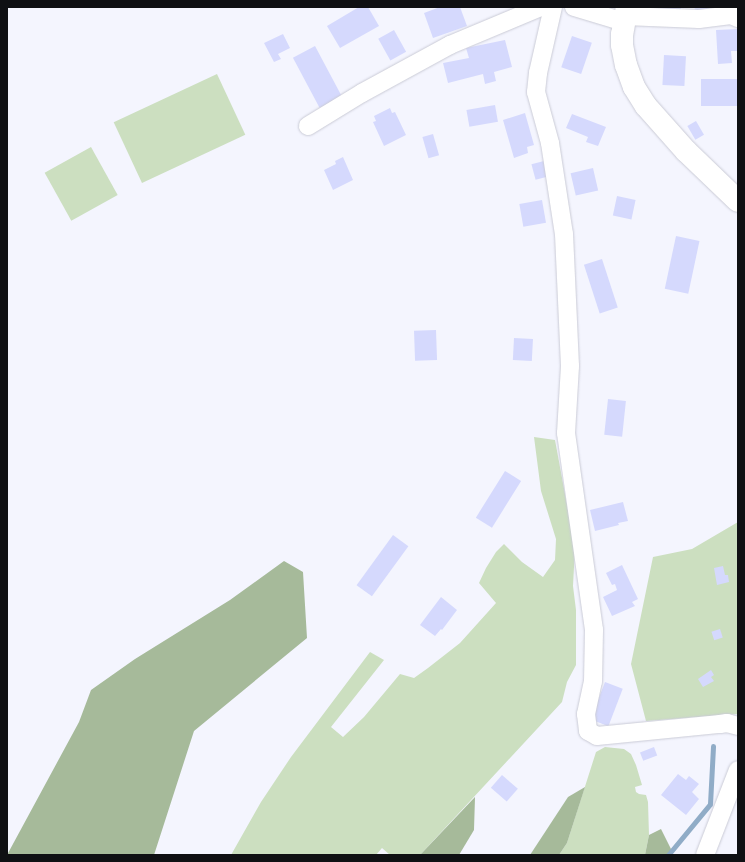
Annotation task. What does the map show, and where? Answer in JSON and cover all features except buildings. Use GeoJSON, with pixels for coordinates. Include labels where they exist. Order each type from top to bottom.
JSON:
{"type":"FeatureCollection","features":[{"type":"Feature","properties":{"kind":"street"},"geometry":{"type":"LineString","coordinates":[[308,126],[362,93],[450,45],[541,7]]}},
{"type":"Feature","properties":{"kind":"street"},"geometry":{"type":"LineString","coordinates":[[553,7],[538,73],[536,92],[550,143],[564,234],[570,366],[566,433],[594,630],[593,681],[586,714],[588,731],[597,736],[727,723],[738,726]]}},
{"type":"Feature","properties":{"kind":"street"},"geometry":{"type":"LineString","coordinates":[[579,8],[625,15],[699,19],[731,16],[738,18]]}},
{"type":"Feature","properties":{"kind":"street"},"geometry":{"type":"LineString","coordinates":[[625,15],[622,45],[624,60],[634,87],[641,98],[686,151],[738,201]]}},
{"type":"Feature","properties":{"kind":"street"},"geometry":{"type":"LineString","coordinates":[[705,855],[738,770]]}},
{"type":"Feature","properties":{"kind":"green space"},"geometry":{"type":"Polygon","coordinates":[[[217,74],[245,135],[142,183],[114,122],[217,74]]]}},
{"type":"Feature","properties":{"kind":"green space"},"geometry":{"type":"Polygon","coordinates":[[[91,147],[118,195],[71,221],[45,173],[91,147]]]}},
{"type":"Feature","properties":{"kind":"green space"},"geometry":{"type":"Polygon","coordinates":[[[534,437],[555,440],[575,548],[573,586],[576,610],[576,665],[567,682],[562,702],[420,855],[390,855],[382,848],[376,855],[231,855],[261,802],[291,757],[370,652],[384,660],[331,727],[343,737],[364,717],[400,674],[414,678],[428,668],[460,643],[496,603],[479,583],[496,552],[504,544],[522,562],[543,577],[555,560],[556,539],[541,491],[534,437]]]}},
{"type":"Feature","properties":{"kind":"green space"},"geometry":{"type":"Polygon","coordinates":[[[738,522],[738,714],[646,721],[631,664],[653,557],[692,549],[738,522]]]}},
{"type":"Feature","properties":{"kind":"green space"},"geometry":{"type":"Polygon","coordinates":[[[284,561],[303,572],[307,638],[194,731],[154,855],[7,855],[79,722],[91,690],[135,659],[230,600],[284,561]]]}},
{"type":"Feature","properties":{"kind":"green space"},"geometry":{"type":"Polygon","coordinates":[[[605,747],[624,749],[631,754],[636,765],[642,785],[635,787],[636,792],[646,795],[648,802],[649,835],[645,855],[559,855],[567,843],[596,752],[605,747]]]}},
{"type":"Feature","properties":{"kind":"green space"},"geometry":{"type":"Polygon","coordinates":[[[585,787],[567,843],[559,855],[530,855],[568,797],[585,787]]]}},
{"type":"Feature","properties":{"kind":"green space"},"geometry":{"type":"Polygon","coordinates":[[[475,797],[474,830],[459,855],[420,855],[475,797]]]}},
{"type":"Feature","properties":{"kind":"green space"},"geometry":{"type":"Polygon","coordinates":[[[661,829],[671,849],[670,855],[645,855],[649,835],[661,829]]]}},
{"type":"Feature","properties":{"kind":"waterway"},"geometry":{"type":"LineString","coordinates":[[668,855],[710,804],[713,746]]}}]}
